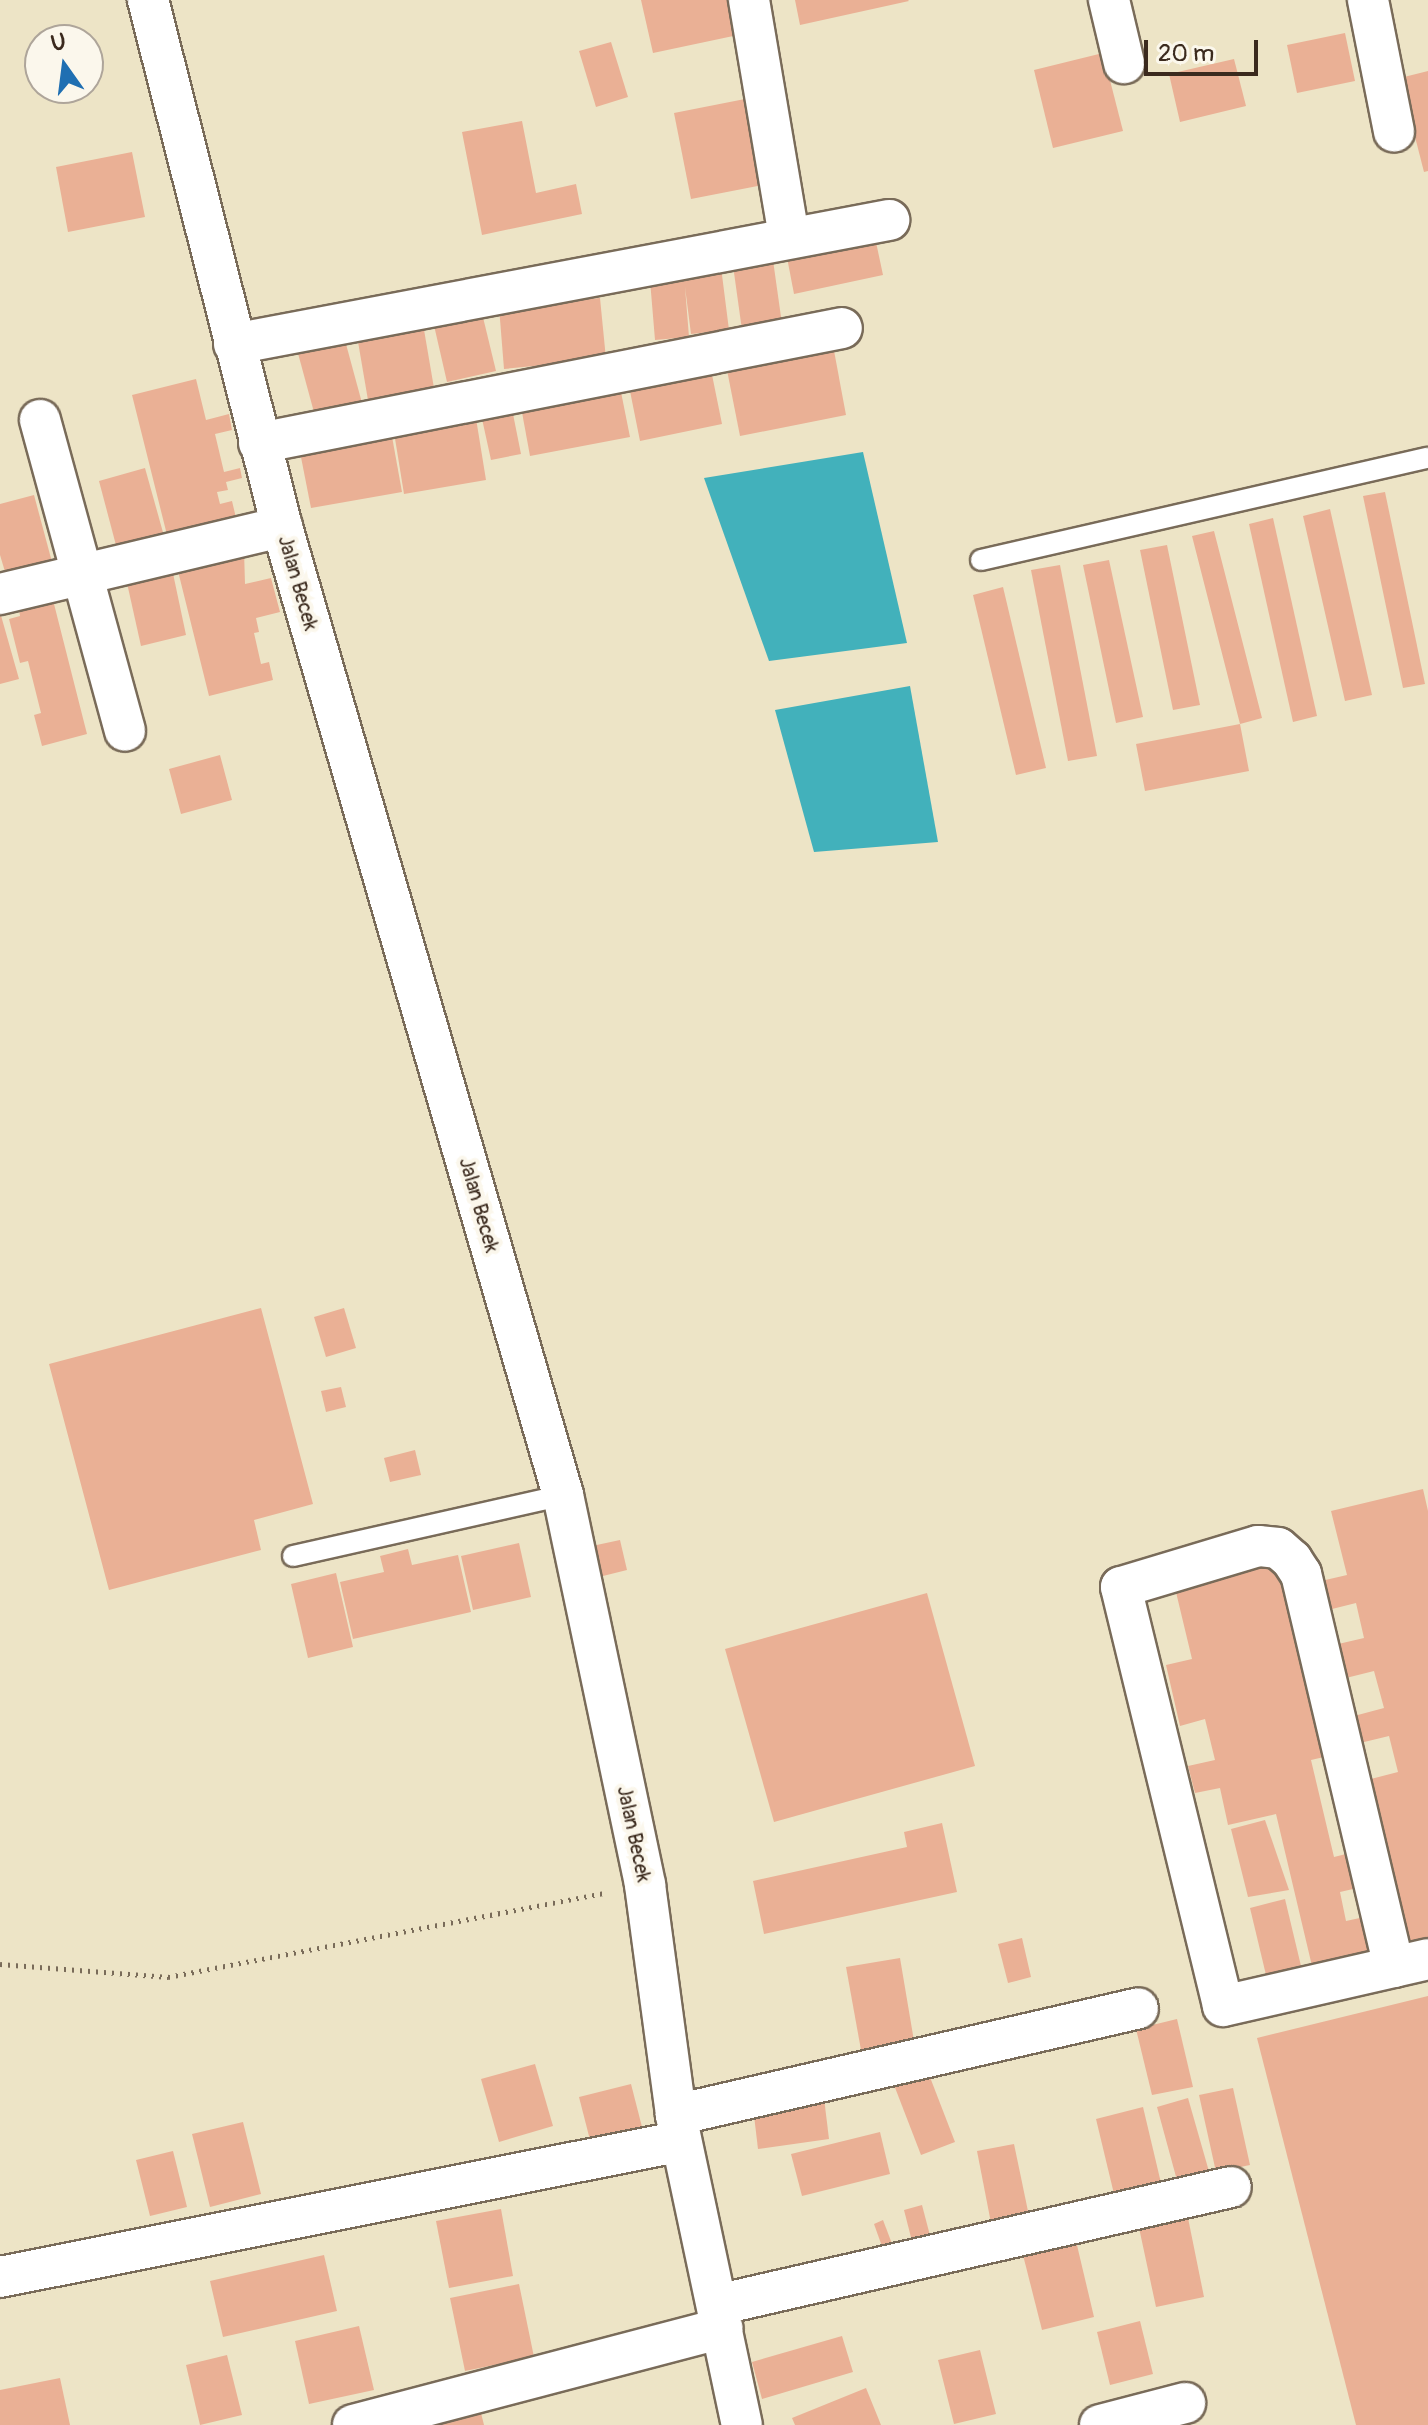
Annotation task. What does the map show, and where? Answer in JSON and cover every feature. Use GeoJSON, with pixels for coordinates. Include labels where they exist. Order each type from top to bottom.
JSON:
{"type":"FeatureCollection","features":[{"type":"Feature","properties":{"kind":"street","name":"Jalan Becek"},"geometry":{"type":"LineString","coordinates":[[148,0],[282,527],[563,1495],[645,1885],[678,2128],[742,2425]]}},
{"type":"Feature","properties":{"kind":"street"},"geometry":{"type":"LineString","coordinates":[[749,0],[789,237]]}},
{"type":"Feature","properties":{"kind":"street"},"geometry":{"type":"LineString","coordinates":[[1109,0],[1124,63]]}},
{"type":"Feature","properties":{"kind":"street"},"geometry":{"type":"LineString","coordinates":[[1368,0],[1394,131]]}},
{"type":"Feature","properties":{"kind":"street"},"geometry":{"type":"LineString","coordinates":[[234,344],[889,220]]}},
{"type":"Feature","properties":{"kind":"street"},"geometry":{"type":"LineString","coordinates":[[259,443],[842,328]]}},
{"type":"Feature","properties":{"kind":"street"},"geometry":{"type":"LineString","coordinates":[[40,420],[125,731]]}},
{"type":"Feature","properties":{"kind":"street"},"geometry":{"type":"LineString","coordinates":[[0,594],[282,527]]}},
{"type":"Feature","properties":{"kind":"street"},"geometry":{"type":"LineString","coordinates":[[1258,1546],[1278,1548],[1292,1560],[1301,1574],[1411,1963],[1223,2006],[1121,1587],[1258,1546]]}},
{"type":"Feature","properties":{"kind":"street"},"geometry":{"type":"LineString","coordinates":[[0,2277],[678,2128],[1138,2008]]}},
{"type":"Feature","properties":{"kind":"street"},"geometry":{"type":"LineString","coordinates":[[353,2425],[719,2317],[1231,2187]]}},
{"type":"Feature","properties":{"kind":"street"},"geometry":{"type":"LineString","coordinates":[[1100,2425],[1185,2403]]}},
{"type":"Feature","properties":{"kind":"lane"},"geometry":{"type":"LineString","coordinates":[[981,560],[1428,458]]}},
{"type":"Feature","properties":{"kind":"lane"},"geometry":{"type":"LineString","coordinates":[[293,1556],[563,1495]]}},
{"type":"Feature","properties":{"kind":"path"},"geometry":{"type":"LineString","coordinates":[[0,1964],[168,1977],[645,1885]]}},
{"type":"Feature","properties":{"kind":"water"},"geometry":{"type":"Polygon","coordinates":[[[863,452],[907,643],[769,661],[704,478],[863,452]]]}},
{"type":"Feature","properties":{"kind":"water"},"geometry":{"type":"Polygon","coordinates":[[[910,686],[938,842],[814,852],[775,710],[910,686]]]}},
{"type":"Feature","properties":{"kind":"building"},"geometry":{"type":"Polygon","coordinates":[[[641,0],[731,0],[738,35],[653,53],[641,0]]]}},
{"type":"Feature","properties":{"kind":"building"},"geometry":{"type":"Polygon","coordinates":[[[795,0],[908,0],[909,1],[800,25],[795,0]]]}},
{"type":"Feature","properties":{"kind":"building"},"geometry":{"type":"Polygon","coordinates":[[[1345,33],[1355,81],[1297,93],[1287,45],[1345,33]]]}},
{"type":"Feature","properties":{"kind":"building"},"geometry":{"type":"Polygon","coordinates":[[[611,42],[628,97],[596,107],[579,51],[611,42]]]}},
{"type":"Feature","properties":{"kind":"building"},"geometry":{"type":"Polygon","coordinates":[[[1103,53],[1123,131],[1053,148],[1034,70],[1103,53]]]}},
{"type":"Feature","properties":{"kind":"building"},"geometry":{"type":"Polygon","coordinates":[[[1234,59],[1246,106],[1180,122],[1169,74],[1234,59]]]}},
{"type":"Feature","properties":{"kind":"building"},"geometry":{"type":"Polygon","coordinates":[[[1428,71],[1428,171],[1424,172],[1400,78],[1428,71]]]}},
{"type":"Feature","properties":{"kind":"building"},"geometry":{"type":"Polygon","coordinates":[[[750,98],[768,184],[691,199],[674,113],[750,98]]]}},
{"type":"Feature","properties":{"kind":"building"},"geometry":{"type":"Polygon","coordinates":[[[522,121],[536,193],[576,184],[582,214],[482,235],[462,132],[522,121]]]}},
{"type":"Feature","properties":{"kind":"building"},"geometry":{"type":"Polygon","coordinates":[[[132,152],[145,217],[68,232],[56,167],[132,152]]]}},
{"type":"Feature","properties":{"kind":"building"},"geometry":{"type":"Polygon","coordinates":[[[873,228],[883,275],[794,294],[785,247],[873,228]]]}},
{"type":"Feature","properties":{"kind":"building"},"geometry":{"type":"Polygon","coordinates":[[[771,246],[782,324],[742,330],[731,251],[771,246]]]}},
{"type":"Feature","properties":{"kind":"building"},"geometry":{"type":"Polygon","coordinates":[[[721,267],[729,330],[691,334],[685,287],[689,337],[655,340],[650,280],[721,267]]]}},
{"type":"Feature","properties":{"kind":"building"},"geometry":{"type":"Polygon","coordinates":[[[600,298],[606,359],[504,369],[499,307],[600,298]]]}},
{"type":"Feature","properties":{"kind":"building"},"geometry":{"type":"Polygon","coordinates":[[[481,309],[496,371],[447,382],[433,321],[481,309]]]}},
{"type":"Feature","properties":{"kind":"building"},"geometry":{"type":"Polygon","coordinates":[[[422,318],[435,394],[369,406],[356,330],[422,318]]]}},
{"type":"Feature","properties":{"kind":"building"},"geometry":{"type":"Polygon","coordinates":[[[343,333],[362,403],[315,416],[296,346],[343,333]]]}},
{"type":"Feature","properties":{"kind":"building"},"geometry":{"type":"Polygon","coordinates":[[[832,340],[846,415],[740,436],[725,360],[832,340]]]}},
{"type":"Feature","properties":{"kind":"building"},"geometry":{"type":"Polygon","coordinates":[[[709,360],[722,424],[640,441],[627,376],[709,360]]]}},
{"type":"Feature","properties":{"kind":"building"},"geometry":{"type":"Polygon","coordinates":[[[618,377],[630,437],[530,456],[519,396],[618,377]]]}},
{"type":"Feature","properties":{"kind":"building"},"geometry":{"type":"Polygon","coordinates":[[[196,379],[206,420],[229,414],[232,430],[215,434],[224,472],[240,468],[242,478],[226,482],[228,490],[217,492],[220,504],[232,501],[237,522],[168,539],[132,395],[196,379]]]}},
{"type":"Feature","properties":{"kind":"building"},"geometry":{"type":"Polygon","coordinates":[[[510,399],[521,454],[491,460],[479,405],[510,399]]]}},
{"type":"Feature","properties":{"kind":"building"},"geometry":{"type":"Polygon","coordinates":[[[474,406],[486,480],[404,494],[392,420],[474,406]]]}},
{"type":"Feature","properties":{"kind":"building"},"geometry":{"type":"Polygon","coordinates":[[[391,431],[402,492],[311,508],[299,447],[391,431]]]}},
{"type":"Feature","properties":{"kind":"building"},"geometry":{"type":"Polygon","coordinates":[[[145,468],[164,536],[117,549],[99,481],[145,468]]]}},
{"type":"Feature","properties":{"kind":"building"},"geometry":{"type":"Polygon","coordinates":[[[1385,492],[1425,684],[1403,688],[1363,496],[1385,492]]]}},
{"type":"Feature","properties":{"kind":"building"},"geometry":{"type":"Polygon","coordinates":[[[34,495],[52,562],[6,575],[0,555],[0,504],[34,495]]]}},
{"type":"Feature","properties":{"kind":"building"},"geometry":{"type":"Polygon","coordinates":[[[1330,509],[1372,695],[1345,701],[1303,516],[1330,509]]]}},
{"type":"Feature","properties":{"kind":"building"},"geometry":{"type":"Polygon","coordinates":[[[1273,518],[1317,716],[1293,722],[1249,524],[1273,518]]]}},
{"type":"Feature","properties":{"kind":"building"},"geometry":{"type":"Polygon","coordinates":[[[1214,531],[1262,718],[1240,724],[1192,536],[1214,531]]]}},
{"type":"Feature","properties":{"kind":"building"},"geometry":{"type":"Polygon","coordinates":[[[1167,545],[1200,705],[1173,710],[1140,550],[1167,545]]]}},
{"type":"Feature","properties":{"kind":"building"},"geometry":{"type":"Polygon","coordinates":[[[244,550],[245,584],[271,578],[280,612],[256,618],[259,632],[254,633],[261,664],[269,662],[273,680],[209,696],[177,567],[244,550]]]}},
{"type":"Feature","properties":{"kind":"building"},"geometry":{"type":"Polygon","coordinates":[[[1109,560],[1143,717],[1116,723],[1083,565],[1109,560]]]}},
{"type":"Feature","properties":{"kind":"building"},"geometry":{"type":"Polygon","coordinates":[[[171,564],[186,635],[141,646],[125,574],[171,564]]]}},
{"type":"Feature","properties":{"kind":"building"},"geometry":{"type":"Polygon","coordinates":[[[1060,565],[1097,756],[1068,761],[1031,570],[1060,565]]]}},
{"type":"Feature","properties":{"kind":"building"},"geometry":{"type":"Polygon","coordinates":[[[1003,587],[1046,768],[1016,775],[973,595],[1003,587]]]}},
{"type":"Feature","properties":{"kind":"building"},"geometry":{"type":"Polygon","coordinates":[[[53,600],[87,734],[42,746],[34,715],[41,713],[28,661],[20,663],[9,619],[20,616],[19,609],[53,600]]]}},
{"type":"Feature","properties":{"kind":"building"},"geometry":{"type":"Polygon","coordinates":[[[0,612],[19,679],[0,684],[0,612]]]}},
{"type":"Feature","properties":{"kind":"building"},"geometry":{"type":"Polygon","coordinates":[[[1240,724],[1249,771],[1145,791],[1136,744],[1240,724]]]}},
{"type":"Feature","properties":{"kind":"building"},"geometry":{"type":"Polygon","coordinates":[[[220,755],[232,800],[181,814],[169,769],[220,755]]]}},
{"type":"Feature","properties":{"kind":"building"},"geometry":{"type":"Polygon","coordinates":[[[261,1308],[313,1504],[254,1520],[261,1550],[109,1590],[49,1364],[261,1308]]]}},
{"type":"Feature","properties":{"kind":"building"},"geometry":{"type":"Polygon","coordinates":[[[344,1308],[356,1348],[326,1357],[314,1317],[344,1308]]]}},
{"type":"Feature","properties":{"kind":"building"},"geometry":{"type":"Polygon","coordinates":[[[341,1387],[346,1407],[326,1412],[321,1391],[341,1387]]]}},
{"type":"Feature","properties":{"kind":"building"},"geometry":{"type":"Polygon","coordinates":[[[415,1450],[421,1475],[390,1482],[384,1458],[415,1450]]]}},
{"type":"Feature","properties":{"kind":"building"},"geometry":{"type":"Polygon","coordinates":[[[1423,1489],[1428,1511],[1428,1946],[1410,1950],[1367,1780],[1398,1772],[1389,1736],[1360,1743],[1354,1716],[1384,1708],[1374,1671],[1342,1679],[1334,1645],[1364,1638],[1356,1603],[1328,1610],[1321,1581],[1347,1575],[1331,1511],[1423,1489]]]}},
{"type":"Feature","properties":{"kind":"building"},"geometry":{"type":"Polygon","coordinates":[[[620,1540],[627,1570],[599,1577],[592,1546],[620,1540]]]}},
{"type":"Feature","properties":{"kind":"building"},"geometry":{"type":"Polygon","coordinates":[[[519,1543],[531,1597],[473,1610],[461,1556],[519,1543]]]}},
{"type":"Feature","properties":{"kind":"building"},"geometry":{"type":"Polygon","coordinates":[[[408,1549],[412,1565],[458,1555],[471,1612],[353,1639],[340,1582],[384,1572],[380,1556],[408,1549]]]}},
{"type":"Feature","properties":{"kind":"building"},"geometry":{"type":"Polygon","coordinates":[[[1277,1552],[1337,1754],[1311,1760],[1334,1857],[1358,1851],[1366,1886],[1340,1892],[1346,1921],[1369,1916],[1377,1951],[1312,1966],[1276,1814],[1228,1825],[1220,1788],[1195,1793],[1188,1766],[1215,1760],[1205,1719],[1180,1726],[1166,1665],[1192,1659],[1175,1588],[1277,1552]]]}},
{"type":"Feature","properties":{"kind":"building"},"geometry":{"type":"Polygon","coordinates":[[[336,1573],[353,1647],[308,1658],[291,1584],[336,1573]]]}},
{"type":"Feature","properties":{"kind":"building"},"geometry":{"type":"Polygon","coordinates":[[[927,1593],[975,1766],[774,1822],[725,1649],[927,1593]]]}},
{"type":"Feature","properties":{"kind":"building"},"geometry":{"type":"Polygon","coordinates":[[[1265,1820],[1289,1890],[1248,1897],[1231,1829],[1265,1820]]]}},
{"type":"Feature","properties":{"kind":"building"},"geometry":{"type":"Polygon","coordinates":[[[942,1823],[957,1892],[764,1934],[753,1881],[907,1847],[904,1832],[942,1823]]]}},
{"type":"Feature","properties":{"kind":"building"},"geometry":{"type":"Polygon","coordinates":[[[1285,1899],[1301,1966],[1266,1975],[1250,1908],[1285,1899]]]}},
{"type":"Feature","properties":{"kind":"building"},"geometry":{"type":"Polygon","coordinates":[[[1022,1938],[1031,1977],[1008,1983],[998,1944],[1022,1938]]]}},
{"type":"Feature","properties":{"kind":"building"},"geometry":{"type":"Polygon","coordinates":[[[900,1958],[914,2041],[861,2050],[846,1967],[900,1958]]]}},
{"type":"Feature","properties":{"kind":"building"},"geometry":{"type":"Polygon","coordinates":[[[1428,1996],[1428,2425],[1356,2425],[1257,2038],[1428,1996]]]}},
{"type":"Feature","properties":{"kind":"building"},"geometry":{"type":"Polygon","coordinates":[[[1177,2019],[1193,2087],[1152,2095],[1136,2029],[1177,2019]]]}},
{"type":"Feature","properties":{"kind":"building"},"geometry":{"type":"Polygon","coordinates":[[[535,2064],[553,2126],[499,2142],[481,2079],[535,2064]]]}},
{"type":"Feature","properties":{"kind":"building"},"geometry":{"type":"Polygon","coordinates":[[[928,2072],[955,2142],[921,2155],[894,2085],[928,2072]]]}},
{"type":"Feature","properties":{"kind":"building"},"geometry":{"type":"Polygon","coordinates":[[[631,2084],[642,2127],[590,2140],[579,2097],[631,2084]]]}},
{"type":"Feature","properties":{"kind":"building"},"geometry":{"type":"Polygon","coordinates":[[[1233,2088],[1250,2165],[1216,2172],[1199,2095],[1233,2088]]]}},
{"type":"Feature","properties":{"kind":"building"},"geometry":{"type":"Polygon","coordinates":[[[824,2098],[829,2139],[758,2149],[753,2107],[824,2098]]]}},
{"type":"Feature","properties":{"kind":"building"},"geometry":{"type":"Polygon","coordinates":[[[1188,2098],[1210,2175],[1178,2184],[1157,2107],[1188,2098]]]}},
{"type":"Feature","properties":{"kind":"building"},"geometry":{"type":"Polygon","coordinates":[[[1143,2107],[1161,2183],[1114,2194],[1096,2119],[1143,2107]]]}},
{"type":"Feature","properties":{"kind":"building"},"geometry":{"type":"Polygon","coordinates":[[[243,2122],[261,2194],[210,2207],[192,2134],[243,2122]]]}},
{"type":"Feature","properties":{"kind":"building"},"geometry":{"type":"Polygon","coordinates":[[[880,2132],[890,2174],[802,2196],[791,2154],[880,2132]]]}},
{"type":"Feature","properties":{"kind":"building"},"geometry":{"type":"Polygon","coordinates":[[[1014,2144],[1029,2216],[991,2223],[977,2151],[1014,2144]]]}},
{"type":"Feature","properties":{"kind":"building"},"geometry":{"type":"Polygon","coordinates":[[[173,2151],[187,2207],[150,2216],[136,2160],[173,2151]]]}},
{"type":"Feature","properties":{"kind":"building"},"geometry":{"type":"Polygon","coordinates":[[[922,2205],[933,2247],[915,2253],[904,2210],[922,2205]]]}},
{"type":"Feature","properties":{"kind":"building"},"geometry":{"type":"Polygon","coordinates":[[[501,2209],[513,2276],[449,2288],[436,2221],[501,2209]]]}},
{"type":"Feature","properties":{"kind":"building"},"geometry":{"type":"Polygon","coordinates":[[[1187,2213],[1204,2297],[1156,2307],[1138,2223],[1187,2213]]]}},
{"type":"Feature","properties":{"kind":"building"},"geometry":{"type":"Polygon","coordinates":[[[883,2220],[894,2249],[884,2252],[874,2224],[883,2220]]]}},
{"type":"Feature","properties":{"kind":"building"},"geometry":{"type":"Polygon","coordinates":[[[1076,2241],[1094,2317],[1042,2330],[1023,2255],[1076,2241]]]}},
{"type":"Feature","properties":{"kind":"building"},"geometry":{"type":"Polygon","coordinates":[[[324,2255],[337,2311],[223,2337],[210,2281],[324,2255]]]}},
{"type":"Feature","properties":{"kind":"building"},"geometry":{"type":"Polygon","coordinates":[[[519,2284],[534,2357],[465,2371],[450,2298],[519,2284]]]}},
{"type":"Feature","properties":{"kind":"building"},"geometry":{"type":"Polygon","coordinates":[[[1140,2321],[1153,2374],[1110,2385],[1097,2332],[1140,2321]]]}},
{"type":"Feature","properties":{"kind":"building"},"geometry":{"type":"Polygon","coordinates":[[[359,2326],[374,2390],[309,2404],[295,2341],[359,2326]]]}},
{"type":"Feature","properties":{"kind":"building"},"geometry":{"type":"Polygon","coordinates":[[[842,2336],[853,2372],[762,2399],[752,2362],[842,2336]]]}},
{"type":"Feature","properties":{"kind":"building"},"geometry":{"type":"Polygon","coordinates":[[[980,2350],[996,2414],[954,2424],[938,2360],[980,2350]]]}},
{"type":"Feature","properties":{"kind":"building"},"geometry":{"type":"Polygon","coordinates":[[[227,2355],[242,2415],[200,2425],[186,2365],[227,2355]]]}},
{"type":"Feature","properties":{"kind":"building"},"geometry":{"type":"Polygon","coordinates":[[[60,2378],[70,2425],[0,2425],[0,2390],[60,2378]]]}},
{"type":"Feature","properties":{"kind":"building"},"geometry":{"type":"Polygon","coordinates":[[[866,2388],[881,2425],[795,2425],[792,2418],[866,2388]]]}},
{"type":"Feature","properties":{"kind":"building"},"geometry":{"type":"Polygon","coordinates":[[[481,2413],[484,2425],[436,2424],[481,2413]]]}}]}
